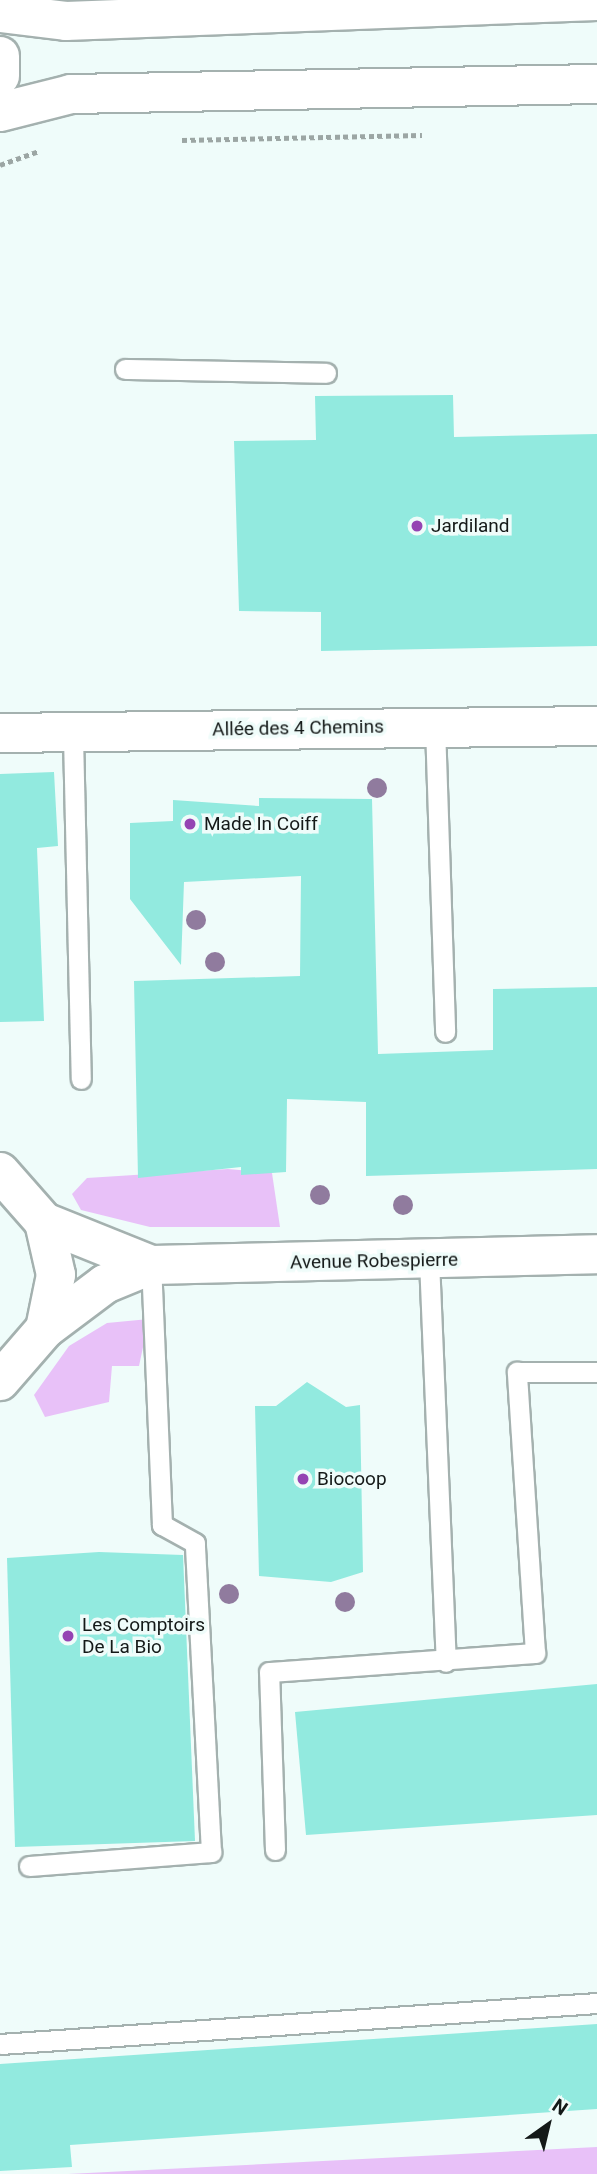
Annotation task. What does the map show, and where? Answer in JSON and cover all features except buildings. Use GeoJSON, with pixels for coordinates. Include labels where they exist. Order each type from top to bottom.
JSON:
{"type":"FeatureCollection","features":[{"type":"Feature","properties":{"kind":"street"},"geometry":{"type":"LineString","coordinates":[[0,13],[66,20],[597,1]]}},
{"type":"Feature","properties":{"kind":"street"},"geometry":{"type":"LineString","coordinates":[[0,56],[0,76]]}},
{"type":"Feature","properties":{"kind":"street"},"geometry":{"type":"LineString","coordinates":[[0,112],[71,94],[597,84]]}},
{"type":"Feature","properties":{"kind":"street","name":"Allée des 4 Chemins"},"geometry":{"type":"LineString","coordinates":[[0,733],[73,736],[435,726],[597,726]]}},
{"type":"Feature","properties":{"kind":"street"},"geometry":{"type":"LineString","coordinates":[[0,1172],[44,1222],[56,1275],[45,1329]]}},
{"type":"Feature","properties":{"kind":"street","name":"Avenue Robespierre"},"geometry":{"type":"LineString","coordinates":[[44,1222],[151,1265],[597,1254]]}},
{"type":"Feature","properties":{"kind":"street","name":"Avenue Robespierre"},"geometry":{"type":"LineString","coordinates":[[0,1381],[45,1329],[97,1289],[151,1265]]}},
{"type":"Feature","properties":{"kind":"lane"},"geometry":{"type":"LineString","coordinates":[[125,369],[326,373]]}},
{"type":"Feature","properties":{"kind":"lane"},"geometry":{"type":"LineString","coordinates":[[435,726],[445,1032]]}},
{"type":"Feature","properties":{"kind":"lane"},"geometry":{"type":"LineString","coordinates":[[73,736],[81,1079]]}},
{"type":"Feature","properties":{"kind":"lane"},"geometry":{"type":"LineString","coordinates":[[429,1260],[446,1662]]}},
{"type":"Feature","properties":{"kind":"lane"},"geometry":{"type":"LineString","coordinates":[[29,1866],[211,1852],[195,1543],[162,1525],[151,1265]]}},
{"type":"Feature","properties":{"kind":"lane"},"geometry":{"type":"LineString","coordinates":[[275,1850],[269,1672],[446,1662],[535,1653],[517,1372],[597,1372]]}},
{"type":"Feature","properties":{"kind":"lane"},"geometry":{"type":"LineString","coordinates":[[0,2044],[597,2003]]}},
{"type":"Feature","properties":{"kind":"path"},"geometry":{"type":"LineString","coordinates":[[168,139],[430,134]]}},
{"type":"Feature","properties":{"kind":"path"},"geometry":{"type":"LineString","coordinates":[[0,165],[48,148]]}},
{"type":"Feature","properties":{"kind":"shaded area"},"geometry":{"type":"Polygon","coordinates":[[[228,1169],[272,1173],[280,1227],[150,1227],[81,1210],[72,1194],[87,1178],[228,1169]]]}},
{"type":"Feature","properties":{"kind":"shaded area"},"geometry":{"type":"Polygon","coordinates":[[[149,1319],[139,1366],[112,1366],[109,1402],[45,1417],[34,1395],[69,1346],[107,1323],[149,1319]]]}},
{"type":"Feature","properties":{"kind":"shaded area"},"geometry":{"type":"Polygon","coordinates":[[[597,2147],[597,2174],[68,2174],[597,2147]]]}},
{"type":"Feature","properties":{"kind":"place","name":"Jardiland"},"geometry":{"type":"Point","coordinates":[417,526]}},
{"type":"Feature","properties":{"kind":"place","name":"Made In Coiff"},"geometry":{"type":"Point","coordinates":[190,824]}},
{"type":"Feature","properties":{"kind":"place","name":"Biocoop"},"geometry":{"type":"Point","coordinates":[303,1479]}},
{"type":"Feature","properties":{"kind":"place","name":"Les Comptoirs De La Bio"},"geometry":{"type":"Point","coordinates":[68,1636]}}]}
